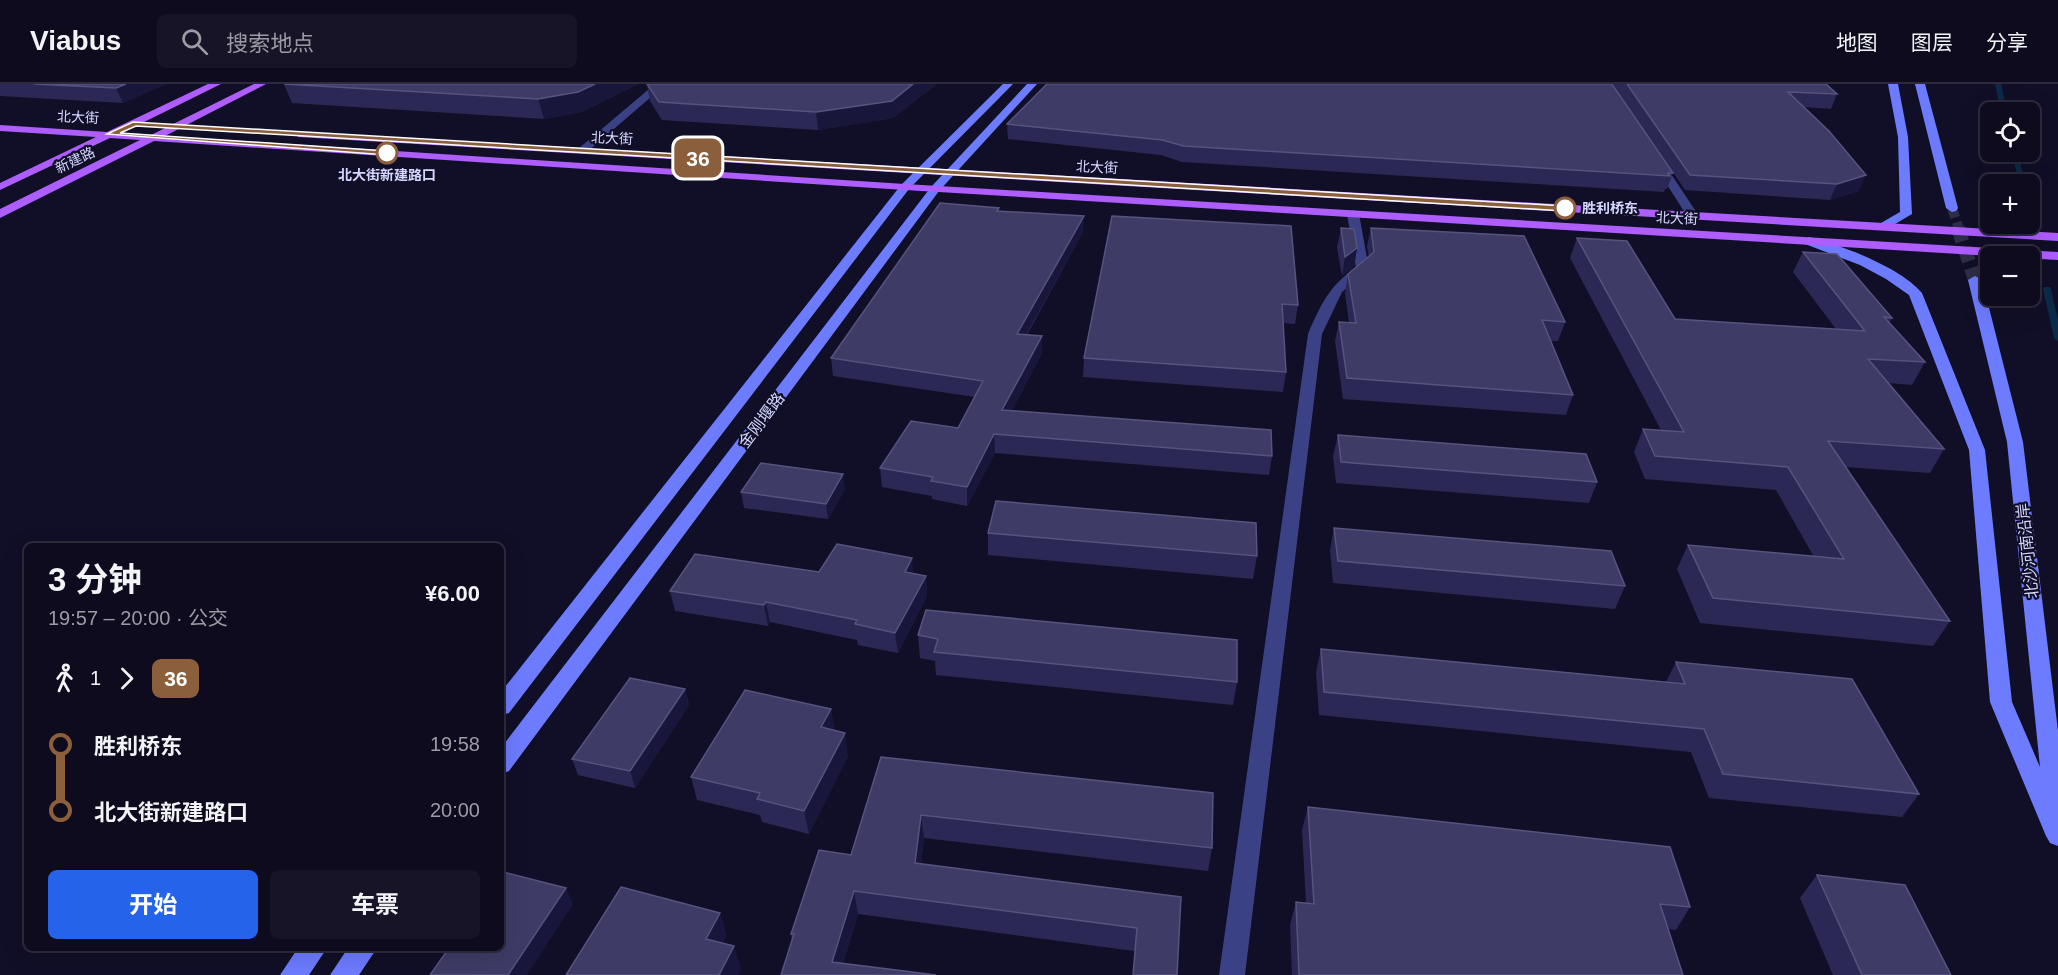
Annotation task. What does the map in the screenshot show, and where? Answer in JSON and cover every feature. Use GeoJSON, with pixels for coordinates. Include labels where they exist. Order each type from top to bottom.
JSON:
{"type":"FeatureCollection","features":[{"type":"Feature","properties":{"kind":"main road","name":"新建路"},"geometry":{"type":"LineString","coordinates":[[0,187],[112,129],[135,124],[216,84]]}},
{"type":"Feature","properties":{"kind":"main road","name":"新建路"},"geometry":{"type":"LineString","coordinates":[[0,214],[261,84]]}},
{"type":"Feature","properties":{"kind":"main road"},"geometry":{"type":"LineString","coordinates":[[0,118],[69,121]]}},
{"type":"Feature","properties":{"kind":"main road"},"geometry":{"type":"LineString","coordinates":[[135,124],[200,128]]}},
{"type":"Feature","properties":{"kind":"main road","name":"北大街"},"geometry":{"type":"LineString","coordinates":[[0,128],[112,129],[154,138],[935,189],[2058,256]]}},
{"type":"Feature","properties":{"kind":"main road","name":"北大街"},"geometry":{"type":"LineString","coordinates":[[295,134],[948,174],[2058,237]]}},
{"type":"Feature","properties":{"kind":"street"},"geometry":{"type":"LineString","coordinates":[[582,151],[628,110],[662,84]]}},
{"type":"Feature","properties":{"kind":"street"},"geometry":{"type":"LineString","coordinates":[[504,703],[905,187],[1008,84]]}},
{"type":"Feature","properties":{"kind":"street","name":"金刚堰路"},"geometry":{"type":"LineString","coordinates":[[504,761],[935,189],[1032,84]]}},
{"type":"Feature","properties":{"kind":"street"},"geometry":{"type":"LineString","coordinates":[[1885,226],[1906,214],[1903,137],[1893,84]]}},
{"type":"Feature","properties":{"kind":"street"},"geometry":{"type":"LineString","coordinates":[[1920,84],[1952,208]]}},
{"type":"Feature","properties":{"kind":"street"},"geometry":{"type":"LineString","coordinates":[[1649,149],[1693,216]]}},
{"type":"Feature","properties":{"kind":"street"},"geometry":{"type":"LineString","coordinates":[[1232,975],[1315,334],[1333,291],[1346,278],[1363,269],[1353,214]]}},
{"type":"Feature","properties":{"kind":"street"},"geometry":{"type":"LineString","coordinates":[[1809,241],[1859,259],[1896,278],[1915,293],[1977,450],[2001,702],[2058,836]]}},
{"type":"Feature","properties":{"kind":"street","name":"北沙河南沿岸"},"geometry":{"type":"LineString","coordinates":[[1975,280],[2015,442],[2058,826]]}},
{"type":"Feature","properties":{"kind":"street"},"geometry":{"type":"LineString","coordinates":[[293,975],[312,951]]}},
{"type":"Feature","properties":{"kind":"street"},"geometry":{"type":"LineString","coordinates":[[343,975],[362,951]]}},
{"type":"Feature","properties":{"kind":"building"},"geometry":{"type":"Polygon","coordinates":[[[34,84],[126,84],[116,88],[34,84]]]}},
{"type":"Feature","properties":{"kind":"building"},"geometry":{"type":"Polygon","coordinates":[[[284,84],[595,84],[578,92],[538,99],[284,84]]]}},
{"type":"Feature","properties":{"kind":"building"},"geometry":{"type":"Polygon","coordinates":[[[647,84],[913,84],[892,101],[816,112],[659,102],[647,84]]]}},
{"type":"Feature","properties":{"kind":"building"},"geometry":{"type":"Polygon","coordinates":[[[1047,84],[1612,84],[1673,173],[1668,173],[1670,176],[1184,146],[1162,140],[1007,124],[1047,84]]]}},
{"type":"Feature","properties":{"kind":"building"},"geometry":{"type":"Polygon","coordinates":[[[1627,84],[1826,84],[1837,94],[1788,92],[1829,131],[1866,175],[1837,184],[1690,175],[1627,84]]]}},
{"type":"Feature","properties":{"kind":"building"},"geometry":{"type":"Polygon","coordinates":[[[940,203],[999,208],[997,211],[1084,216],[1017,334],[1042,336],[1002,410],[1271,430],[1272,456],[994,434],[967,487],[931,481],[933,477],[880,468],[911,421],[958,428],[983,381],[831,358],[940,203]]]}},
{"type":"Feature","properties":{"kind":"building"},"geometry":{"type":"Polygon","coordinates":[[[1112,216],[1291,226],[1298,305],[1282,304],[1286,372],[1084,358],[1112,216]]]}},
{"type":"Feature","properties":{"kind":"building"},"geometry":{"type":"Polygon","coordinates":[[[1341,228],[1354,229],[1357,248],[1345,257],[1341,228]]]}},
{"type":"Feature","properties":{"kind":"building"},"geometry":{"type":"Polygon","coordinates":[[[1371,228],[1524,236],[1565,322],[1542,320],[1573,395],[1347,378],[1339,322],[1356,323],[1348,274],[1374,252],[1371,228]]]}},
{"type":"Feature","properties":{"kind":"building"},"geometry":{"type":"Polygon","coordinates":[[[1577,238],[1627,241],[1675,319],[1865,331],[1803,252],[1837,254],[1892,318],[1884,317],[1925,362],[1868,359],[1944,449],[1828,441],[1950,621],[1713,598],[1688,545],[1844,559],[1788,467],[1655,456],[1643,429],[1684,432],[1577,238]]]}},
{"type":"Feature","properties":{"kind":"building"},"geometry":{"type":"Polygon","coordinates":[[[1338,435],[1586,454],[1597,482],[1341,462],[1338,435]]]}},
{"type":"Feature","properties":{"kind":"building"},"geometry":{"type":"Polygon","coordinates":[[[761,463],[843,474],[826,504],[741,492],[761,463]]]}},
{"type":"Feature","properties":{"kind":"building"},"geometry":{"type":"Polygon","coordinates":[[[996,501],[1256,523],[1257,556],[988,533],[996,501]]]}},
{"type":"Feature","properties":{"kind":"building"},"geometry":{"type":"Polygon","coordinates":[[[1334,528],[1611,551],[1625,586],[1338,561],[1334,528]]]}},
{"type":"Feature","properties":{"kind":"building"},"geometry":{"type":"Polygon","coordinates":[[[837,544],[912,558],[905,572],[926,576],[895,633],[855,624],[857,620],[766,602],[764,605],[670,591],[695,554],[819,572],[837,544]]]}},
{"type":"Feature","properties":{"kind":"building"},"geometry":{"type":"Polygon","coordinates":[[[926,610],[1237,640],[1237,682],[934,652],[938,639],[918,635],[926,610]]]}},
{"type":"Feature","properties":{"kind":"building"},"geometry":{"type":"Polygon","coordinates":[[[1321,649],[1685,684],[1676,662],[1852,679],[1919,794],[1723,774],[1704,729],[1324,692],[1321,649]]]}},
{"type":"Feature","properties":{"kind":"building"},"geometry":{"type":"Polygon","coordinates":[[[630,678],[685,689],[630,771],[572,759],[630,678]]]}},
{"type":"Feature","properties":{"kind":"building"},"geometry":{"type":"Polygon","coordinates":[[[745,690],[831,709],[821,727],[845,733],[804,811],[757,799],[760,793],[691,777],[745,690]]]}},
{"type":"Feature","properties":{"kind":"building"},"geometry":{"type":"Polygon","coordinates":[[[881,757],[1213,793],[1212,848],[921,815],[915,863],[1181,897],[1177,975],[1133,975],[1137,928],[854,891],[832,962],[936,975],[781,975],[794,934],[791,934],[819,850],[851,855],[881,757]]]}},
{"type":"Feature","properties":{"kind":"building"},"geometry":{"type":"Polygon","coordinates":[[[1308,807],[1670,847],[1690,907],[1660,904],[1683,975],[1299,975],[1296,902],[1314,904],[1308,807]]]}},
{"type":"Feature","properties":{"kind":"building"},"geometry":{"type":"Polygon","coordinates":[[[504,872],[566,888],[508,975],[430,975],[447,951],[504,951],[504,872]]]}},
{"type":"Feature","properties":{"kind":"building"},"geometry":{"type":"Polygon","coordinates":[[[1817,875],[1905,885],[1951,975],[1862,975],[1817,875]]]}},
{"type":"Feature","properties":{"kind":"building"},"geometry":{"type":"Polygon","coordinates":[[[621,887],[720,913],[706,939],[734,946],[719,975],[566,975],[621,887]]]}},
{"type":"Feature","properties":{"kind":"waterway"},"geometry":{"type":"LineString","coordinates":[[1998,84],[2002,102]]}},
{"type":"Feature","properties":{"kind":"waterway"},"geometry":{"type":"LineString","coordinates":[[2017,162],[2020,174]]}},
{"type":"Feature","properties":{"kind":"waterway"},"geometry":{"type":"LineString","coordinates":[[2047,289],[2058,338]]}},
{"type":"Feature","properties":{"kind":"tunnel"},"geometry":{"type":"LineString","coordinates":[[1952,208],[1959,229]]}},
{"type":"Feature","properties":{"kind":"tunnel"},"geometry":{"type":"LineString","coordinates":[[1958,228],[1975,280]]}},
{"type":"Feature","properties":{"kind":"bus line","name":"36"},"geometry":{"type":"LineString","coordinates":[[387,153],[111,134],[135,124],[971,175],[1565,208]]}},
{"type":"Feature","properties":{"kind":"place","name":"北大街新建路口"},"geometry":{"type":"Point","coordinates":[387,153]}},
{"type":"Feature","properties":{"kind":"place","name":"胜利桥东"},"geometry":{"type":"Point","coordinates":[1565,208]}}]}
